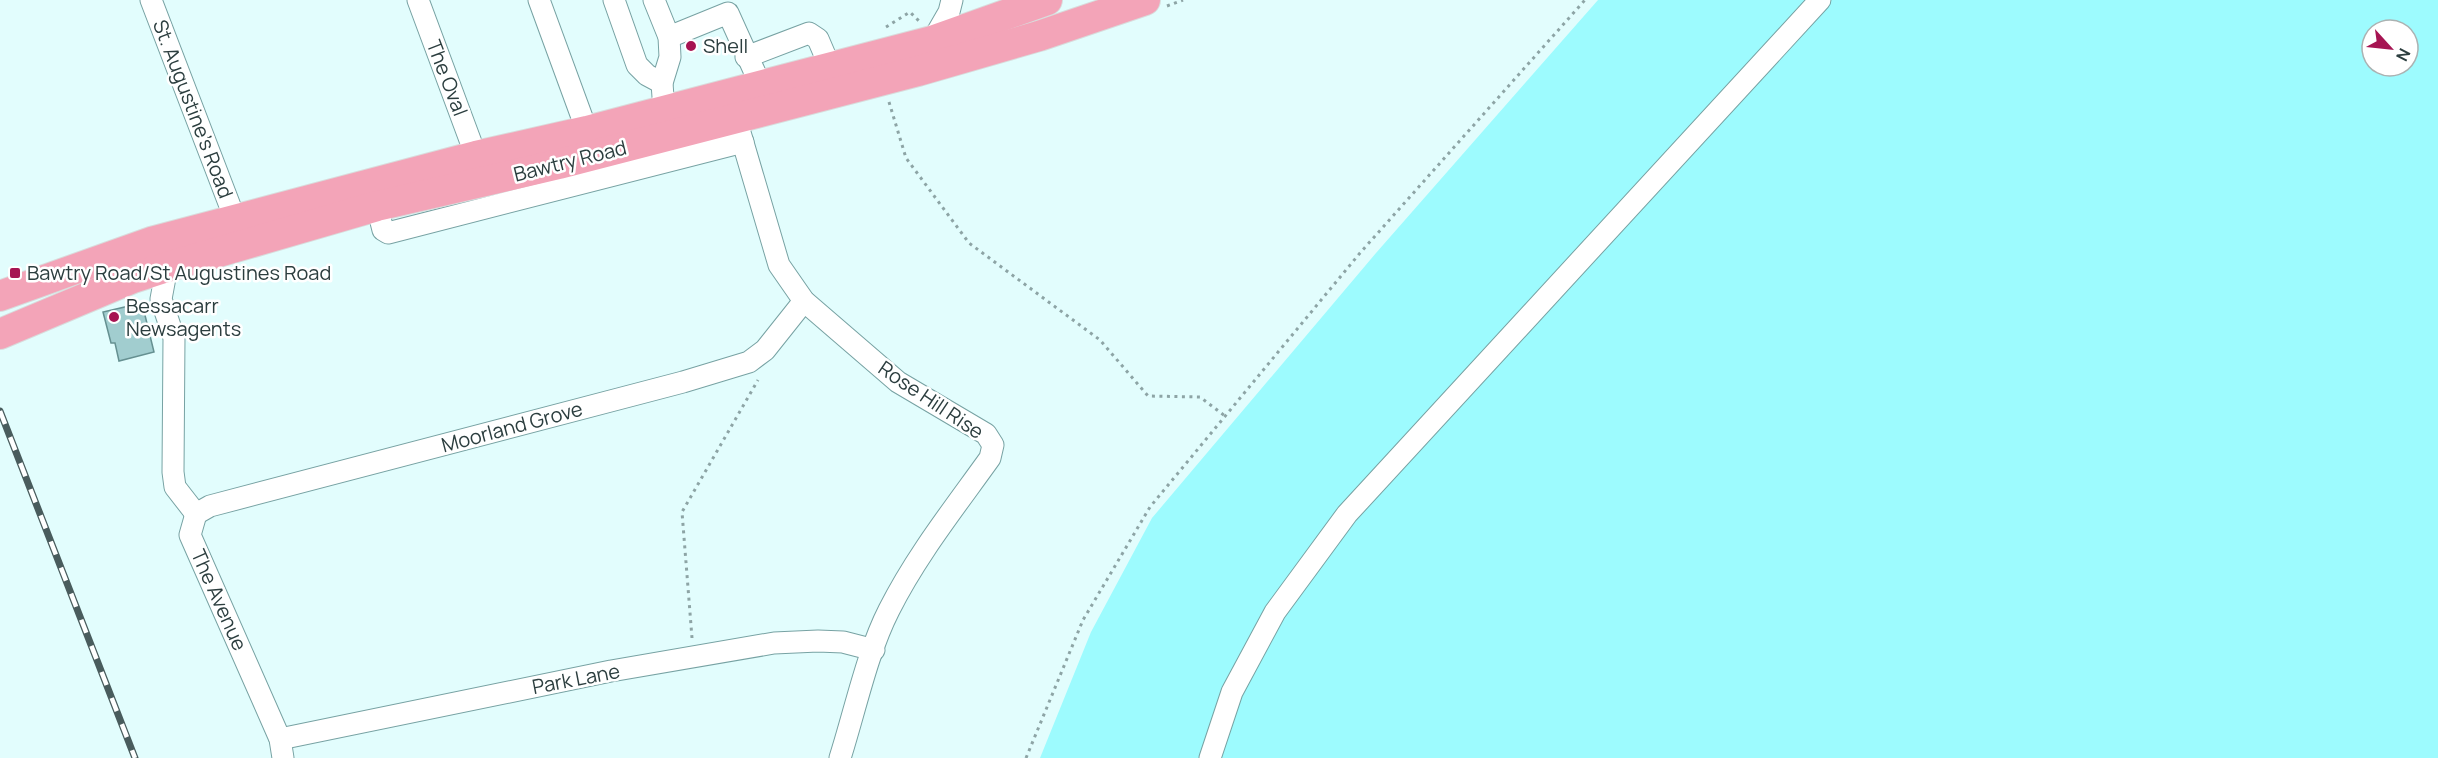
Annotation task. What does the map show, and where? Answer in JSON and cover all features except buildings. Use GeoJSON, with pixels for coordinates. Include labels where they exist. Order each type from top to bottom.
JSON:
{"type":"FeatureCollection","features":[{"type":"Feature","properties":{"kind":"highway","name":"Bawtry Road"},"geometry":{"type":"LineString","coordinates":[[5,295],[121,252],[235,219],[476,156],[587,130],[663,97],[761,86],[932,41],[1047,0]]}},
{"type":"Feature","properties":{"kind":"highway","name":"Bawtry Road"},"geometry":{"type":"LineString","coordinates":[[12,329],[134,278],[377,206],[559,164],[740,130],[918,71],[1039,36],[1145,0]]}},
{"type":"Feature","properties":{"kind":"street","name":"St. Augustine's Road"},"geometry":{"type":"LineString","coordinates":[[151,0],[235,219]]}},
{"type":"Feature","properties":{"kind":"street","name":"The Oval"},"geometry":{"type":"LineString","coordinates":[[418,0],[476,156]]}},
{"type":"Feature","properties":{"kind":"street"},"geometry":{"type":"LineString","coordinates":[[539,0],[587,130]]}},
{"type":"Feature","properties":{"kind":"street"},"geometry":{"type":"LineString","coordinates":[[614,0],[637,65],[663,97]]}},
{"type":"Feature","properties":{"kind":"street"},"geometry":{"type":"LineString","coordinates":[[654,0],[669,37],[670,57],[663,97]]}},
{"type":"Feature","properties":{"kind":"street"},"geometry":{"type":"LineString","coordinates":[[918,71],[949,12],[952,0]]}},
{"type":"Feature","properties":{"kind":"street"},"geometry":{"type":"LineString","coordinates":[[1210,758],[1232,692],[1275,612],[1347,514],[1820,0]]}},
{"type":"Feature","properties":{"kind":"street"},"geometry":{"type":"LineString","coordinates":[[669,37],[725,6],[761,86]]}},
{"type":"Feature","properties":{"kind":"street"},"geometry":{"type":"LineString","coordinates":[[746,57],[809,33],[818,39],[830,67]]}},
{"type":"Feature","properties":{"kind":"street","name":"Rose Hill Rise"},"geometry":{"type":"LineString","coordinates":[[740,130],[779,265],[804,301],[898,382],[986,434],[993,445],[990,458],[910,571],[888,612],[840,758]]}},
{"type":"Feature","properties":{"kind":"street"},"geometry":{"type":"LineString","coordinates":[[167,267],[161,299],[174,338],[173,472],[176,487],[196,514]]}},
{"type":"Feature","properties":{"kind":"street","name":"Moorland Grove"},"geometry":{"type":"LineString","coordinates":[[196,514],[210,506],[683,382],[749,362],[765,350],[804,301]]}},
{"type":"Feature","properties":{"kind":"street","name":"The Avenue"},"geometry":{"type":"LineString","coordinates":[[196,514],[190,535],[281,749]]}},
{"type":"Feature","properties":{"kind":"street","name":"Park Lane"},"geometry":{"type":"LineString","coordinates":[[281,749],[611,671],[774,643],[843,642],[874,650]]}},
{"type":"Feature","properties":{"kind":"path"},"geometry":{"type":"LineString","coordinates":[[1026,758],[1083,620],[1150,507],[1360,253],[1585,0]]}},
{"type":"Feature","properties":{"kind":"path"},"geometry":{"type":"LineString","coordinates":[[887,95],[906,158],[969,243],[1100,340],[1148,396],[1200,397],[1225,416]]}},
{"type":"Feature","properties":{"kind":"path"},"geometry":{"type":"LineString","coordinates":[[694,657],[682,512],[762,373],[765,350]]}},
{"type":"Feature","properties":{"kind":"shaded area"},"geometry":{"type":"Polygon","coordinates":[[[1598,0],[2438,0],[2438,758],[1040,758],[1091,632],[1152,518],[1376,253],[1598,0]]]}},
{"type":"Feature","properties":{"kind":"railway"},"geometry":{"type":"LineString","coordinates":[[0,411],[135,758]]}},
{"type":"Feature","properties":{"kind":"place","name":"Shell"},"geometry":{"type":"Point","coordinates":[691,46]}},
{"type":"Feature","properties":{"kind":"place","name":"Bawtry Road/St Augustines Road"},"geometry":{"type":"Point","coordinates":[15,273]}},
{"type":"Feature","properties":{"kind":"place","name":"Bessacarr Newsagents"},"geometry":{"type":"Point","coordinates":[114,317]}}]}
